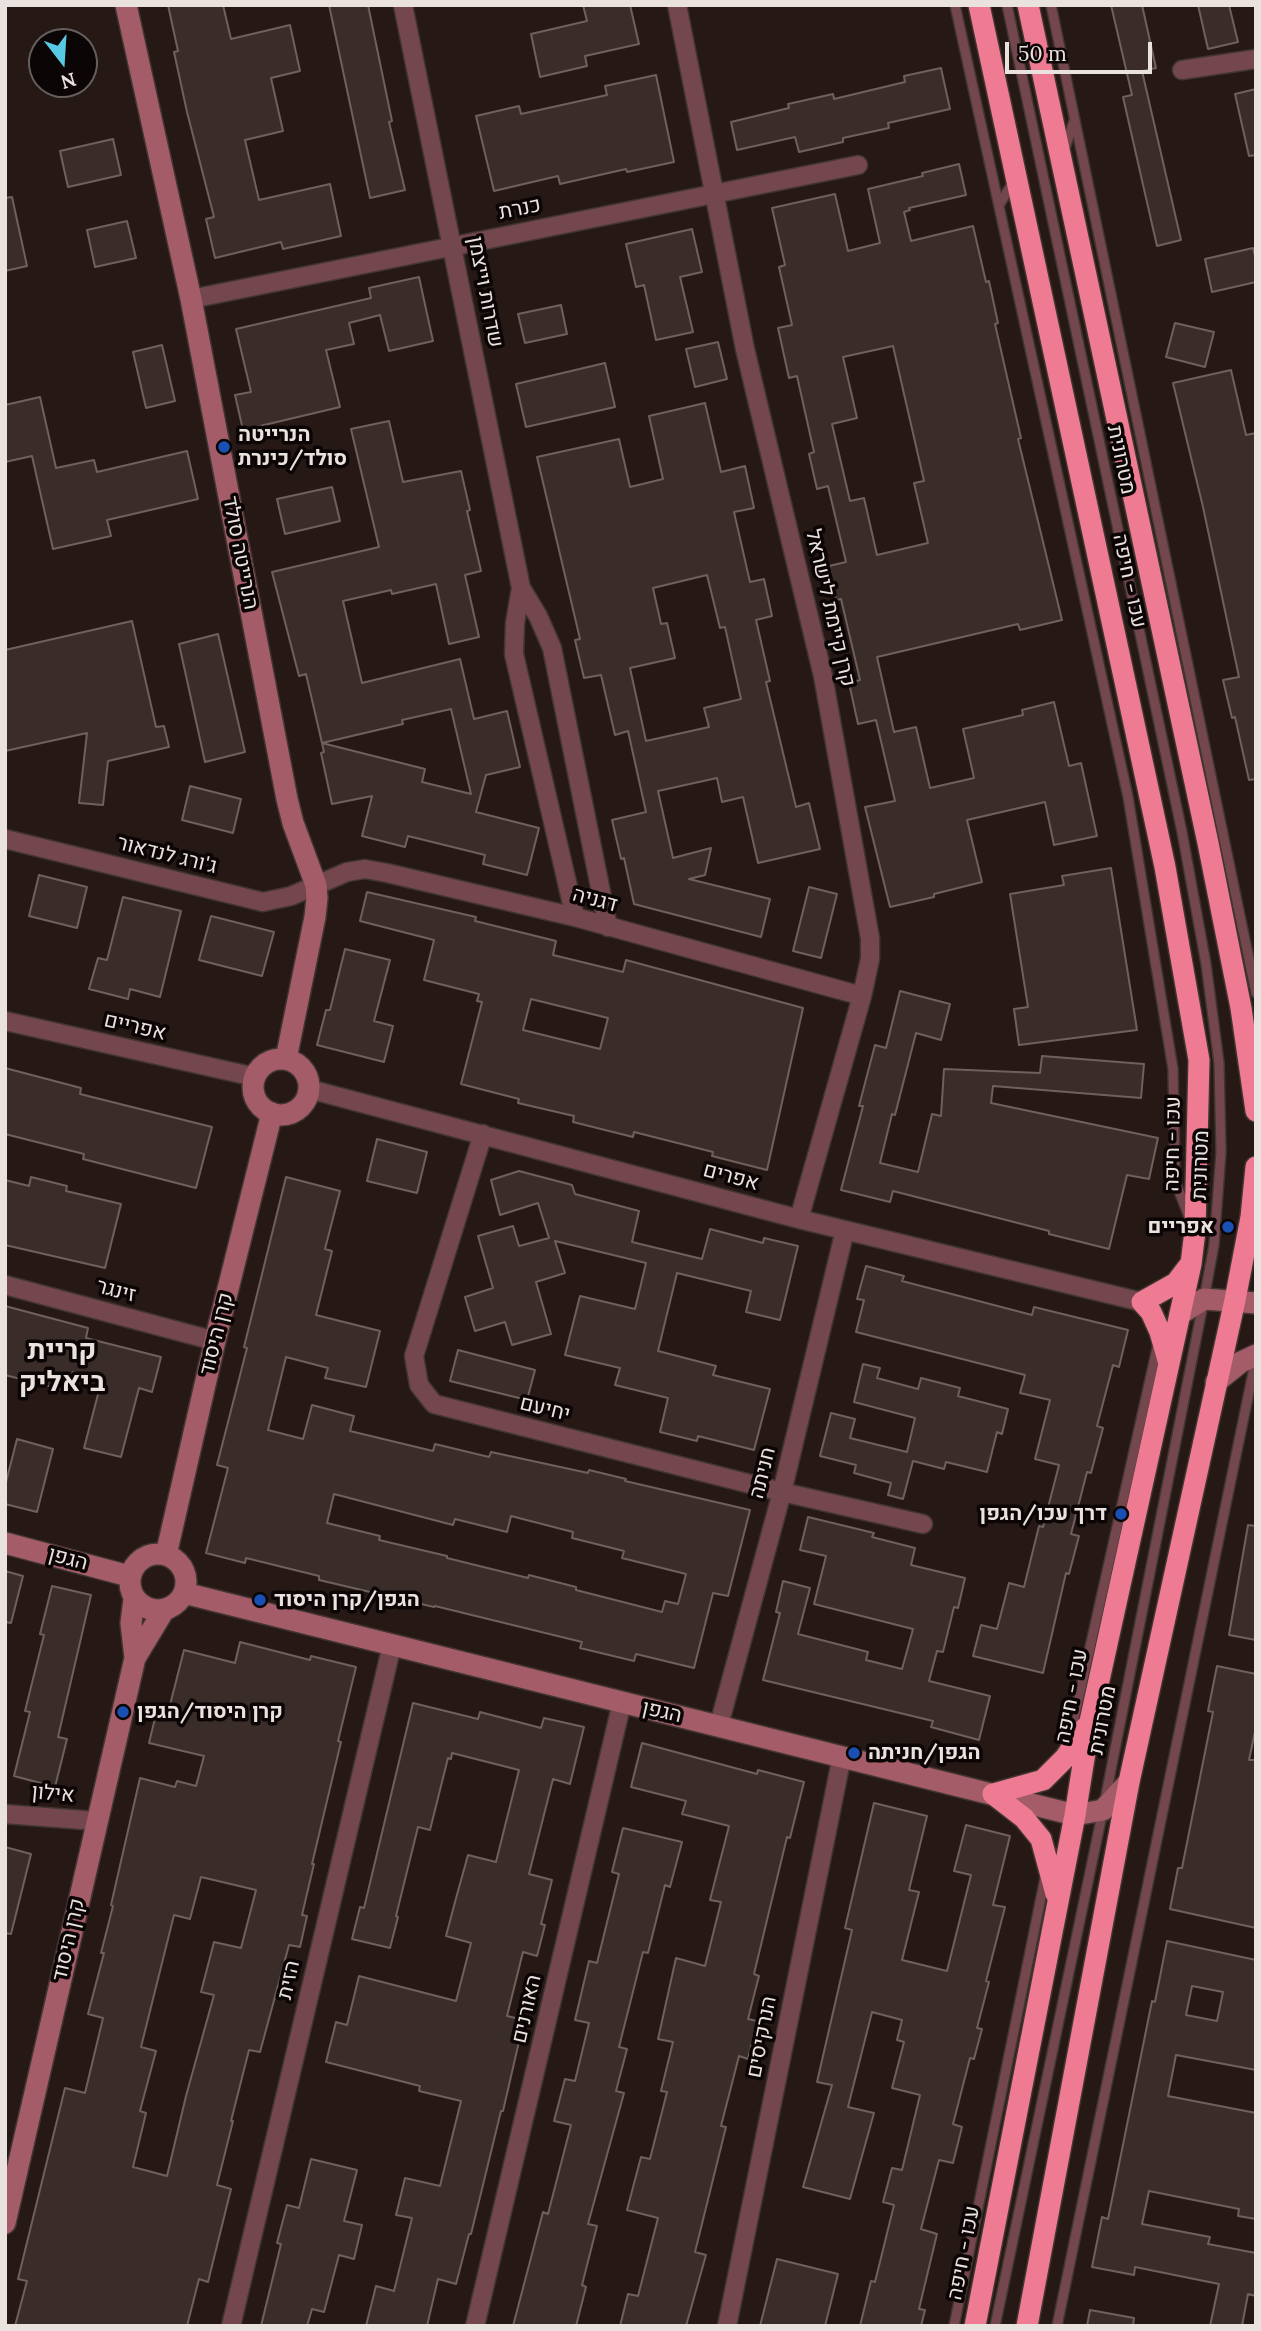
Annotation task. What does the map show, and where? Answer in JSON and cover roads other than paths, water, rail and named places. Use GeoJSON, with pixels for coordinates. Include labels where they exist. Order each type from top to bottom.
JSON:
{"type":"FeatureCollection","features":[{"type":"Feature","properties":{"kind":"highway","name":"עכו - חיפה"},"geometry":{"type":"LineString","coordinates":[[975,2326],[1075,1815],[1090,1721],[1191,1264],[1195,1231],[1199,1060],[1165,867],[979,5]]}},
{"type":"Feature","properties":{"kind":"highway","name":"עכו - חיפה"},"geometry":{"type":"LineString","coordinates":[[1028,5],[1208,842],[1241,1008],[1256,1093],[1256,1111]]}},
{"type":"Feature","properties":{"kind":"highway"},"geometry":{"type":"LineString","coordinates":[[1027,2326],[1129,1782],[1216,1382],[1245,1301],[1256,1167]]}},
{"type":"Feature","properties":{"kind":"highway"},"geometry":{"type":"LineString","coordinates":[[1169,1366],[1160,1332],[1151,1312],[1142,1302],[1176,1283],[1191,1264]]}},
{"type":"Feature","properties":{"kind":"highway"},"geometry":{"type":"LineString","coordinates":[[993,1794],[1043,1780],[1065,1758],[1090,1721]]}},
{"type":"Feature","properties":{"kind":"highway"},"geometry":{"type":"LineString","coordinates":[[993,1794],[1024,1818],[1041,1839],[1058,1900]]}},
{"type":"Feature","properties":{"kind":"street","name":"הנרייטה סולד"},"geometry":{"type":"LineString","coordinates":[[126,5],[191,299],[287,799],[316,885],[315,917],[286,1059]]}},
{"type":"Feature","properties":{"kind":"street","name":"שדרות וייצמן"},"geometry":{"type":"LineString","coordinates":[[403,5],[521,588],[538,616],[552,648],[608,927]]}},
{"type":"Feature","properties":{"kind":"street","name":"קרן קיימת לישראל"},"geometry":{"type":"LineString","coordinates":[[677,5],[745,349],[826,689],[870,938],[870,959],[862,996],[799,1219]]}},
{"type":"Feature","properties":{"kind":"street"},"geometry":{"type":"LineString","coordinates":[[1182,71],[1256,59]]}},
{"type":"Feature","properties":{"kind":"street","name":"כנרת"},"geometry":{"type":"LineString","coordinates":[[191,299],[858,165]]}},
{"type":"Feature","properties":{"kind":"street","name":"שדרות וייצמן"},"geometry":{"type":"LineString","coordinates":[[521,588],[515,623],[514,654],[575,917]]}},
{"type":"Feature","properties":{"kind":"street","name":"ג'ורג לנדאור"},"geometry":{"type":"LineString","coordinates":[[5,839],[263,902],[290,896],[316,885]]}},
{"type":"Feature","properties":{"kind":"street","name":"דגניה"},"geometry":{"type":"LineString","coordinates":[[316,885],[347,872],[365,869],[575,917],[862,996]]}},
{"type":"Feature","properties":{"kind":"street","name":"אפריים"},"geometry":{"type":"LineString","coordinates":[[5,1021],[255,1077]]}},
{"type":"Feature","properties":{"kind":"street"},"geometry":{"type":"LineString","coordinates":[[286,1059],[294,1061],[306,1073],[309,1090],[307,1098],[296,1111],[289,1114],[272,1113],[258,1102],[254,1094],[255,1077],[267,1062],[286,1059]]}},
{"type":"Feature","properties":{"kind":"street","name":"אפרים"},"geometry":{"type":"LineString","coordinates":[[309,1090],[799,1219],[1142,1302]]}},
{"type":"Feature","properties":{"kind":"street","name":"קרן היסוד"},"geometry":{"type":"LineString","coordinates":[[166,1555],[215,1341],[272,1113]]}},
{"type":"Feature","properties":{"kind":"street","name":"יחיעם"},"geometry":{"type":"LineString","coordinates":[[483,1134],[414,1356],[419,1385],[434,1404],[782,1492],[923,1524]]}},
{"type":"Feature","properties":{"kind":"street","name":"חניתה"},"geometry":{"type":"LineString","coordinates":[[719,1725],[782,1492],[845,1230]]}},
{"type":"Feature","properties":{"kind":"street","name":"זינגר"},"geometry":{"type":"LineString","coordinates":[[5,1285],[215,1341]]}},
{"type":"Feature","properties":{"kind":"street"},"geometry":{"type":"LineString","coordinates":[[1180,1314],[1204,1299],[1245,1301]]}},
{"type":"Feature","properties":{"kind":"street"},"geometry":{"type":"LineString","coordinates":[[1216,1382],[1241,1362],[1256,1357]]}},
{"type":"Feature","properties":{"kind":"street","name":"הגפן"},"geometry":{"type":"LineString","coordinates":[[5,1544],[130,1576]]}},
{"type":"Feature","properties":{"kind":"street"},"geometry":{"type":"LineString","coordinates":[[147,1555],[166,1555],[174,1559],[185,1574],[184,1593],[179,1601],[164,1610],[147,1608],[134,1599],[129,1584],[133,1567],[147,1555]]}},
{"type":"Feature","properties":{"kind":"street","name":"הגפן"},"geometry":{"type":"LineString","coordinates":[[184,1593],[1075,1815],[1103,1810]]}},
{"type":"Feature","properties":{"kind":"street","name":"קרן היסוד"},"geometry":{"type":"LineString","coordinates":[[134,1599],[131,1623],[135,1658]]}},
{"type":"Feature","properties":{"kind":"street","name":"קרן היסוד"},"geometry":{"type":"LineString","coordinates":[[5,2223],[135,1658],[164,1610]]}},
{"type":"Feature","properties":{"kind":"street","name":"הזית"},"geometry":{"type":"LineString","coordinates":[[231,2326],[392,1645]]}},
{"type":"Feature","properties":{"kind":"street","name":"האורנים"},"geometry":{"type":"LineString","coordinates":[[475,2326],[622,1702]]}},
{"type":"Feature","properties":{"kind":"street","name":"הנרקיסים"},"geometry":{"type":"LineString","coordinates":[[727,2326],[842,1756]]}},
{"type":"Feature","properties":{"kind":"street"},"geometry":{"type":"LineString","coordinates":[[1103,1810],[1129,1782]]}},
{"type":"Feature","properties":{"kind":"street","name":"אילון"},"geometry":{"type":"LineString","coordinates":[[5,1814],[96,1821]]}},
{"type":"Feature","properties":{"kind":"lane"},"geometry":{"type":"LineString","coordinates":[[955,5],[1128,796],[1172,1069],[1175,1181],[1195,1231]]}},
{"type":"Feature","properties":{"kind":"lane","name":"מטרונית"},"geometry":{"type":"LineString","coordinates":[[995,2326],[1103,1810],[1204,1299],[1214,1245],[1221,1152],[1219,1063],[1206,964],[1176,804],[1007,5]]}},
{"type":"Feature","properties":{"kind":"lane"},"geometry":{"type":"LineString","coordinates":[[1051,5],[1256,993]]}},
{"type":"Feature","properties":{"kind":"lane"},"geometry":{"type":"LineString","coordinates":[[1060,162],[1075,119]]}},
{"type":"Feature","properties":{"kind":"lane"},"geometry":{"type":"LineString","coordinates":[[999,205],[1017,177]]}},
{"type":"Feature","properties":{"kind":"lane"},"geometry":{"type":"LineString","coordinates":[[1065,1758],[1160,1332]]}},
{"type":"Feature","properties":{"kind":"lane"},"geometry":{"type":"LineString","coordinates":[[1057,2326],[1256,1357]]}},
{"type":"Feature","properties":{"kind":"lane"},"geometry":{"type":"LineString","coordinates":[[954,2326],[1048,1863]]}},
{"type":"Feature","properties":{"kind":"lane"},"geometry":{"type":"LineString","coordinates":[[1024,1977],[1045,1967]]}},
{"type":"Feature","properties":{"kind":"place","name":"הנרייטה סולד/כינרת"},"geometry":{"type":"Point","coordinates":[224,447]}},
{"type":"Feature","properties":{"kind":"place","name":"אפריים"},"geometry":{"type":"Point","coordinates":[1228,1227]}},
{"type":"Feature","properties":{"kind":"place","name":"דרך עכו/הגפן"},"geometry":{"type":"Point","coordinates":[1121,1514]}},
{"type":"Feature","properties":{"kind":"place","name":"הגפן/קרן היסוד"},"geometry":{"type":"Point","coordinates":[260,1600]}},
{"type":"Feature","properties":{"kind":"place","name":"קרן היסוד/הגפן"},"geometry":{"type":"Point","coordinates":[123,1712]}},
{"type":"Feature","properties":{"kind":"place","name":"הגפן/חניתה"},"geometry":{"type":"Point","coordinates":[854,1753]}},
{"type":"Feature","properties":{"kind":"district","name":"קריית ביאליק"},"geometry":{"type":"Point","coordinates":[62,1367]}}]}
